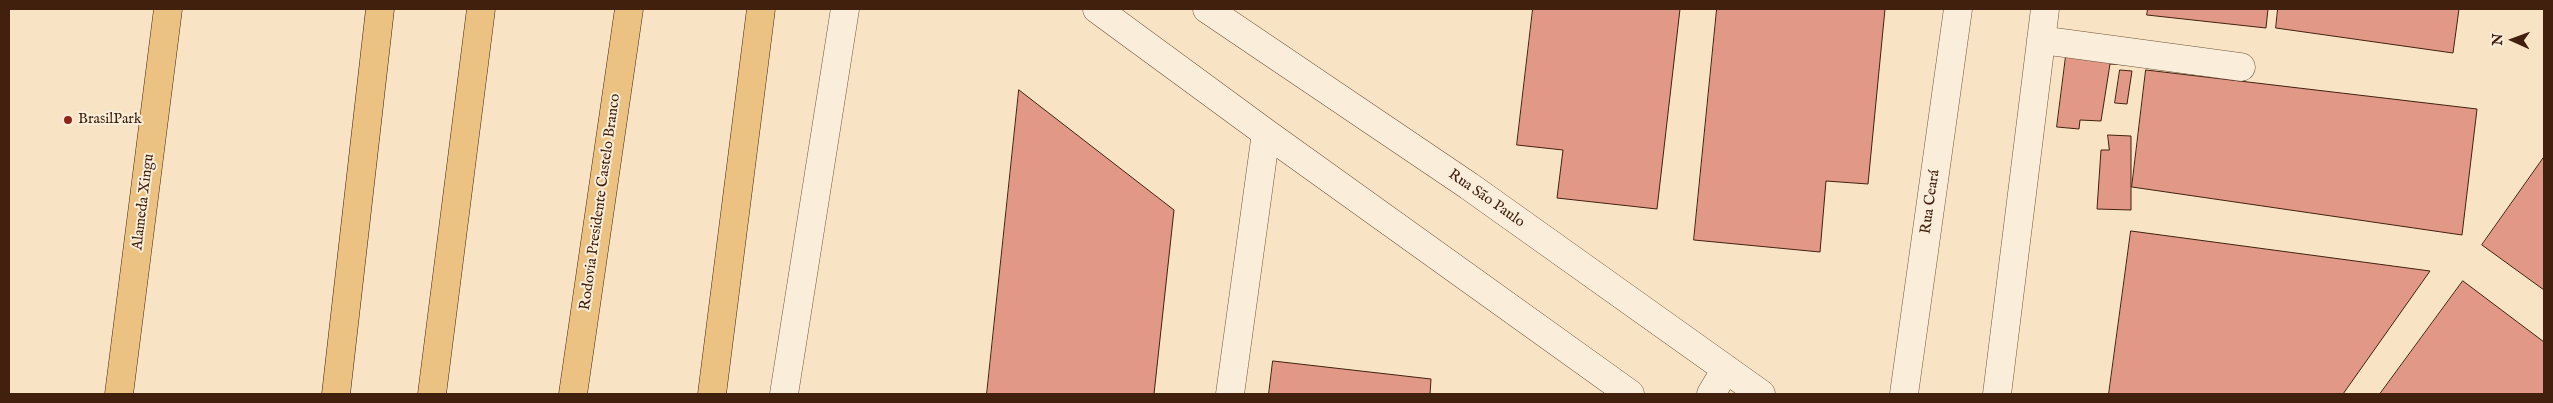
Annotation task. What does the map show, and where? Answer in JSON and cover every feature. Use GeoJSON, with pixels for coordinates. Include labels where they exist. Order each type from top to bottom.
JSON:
{"type":"FeatureCollection","features":[{"type":"Feature","properties":{"kind":"main road","name":"Alameda Xingu"},"geometry":{"type":"LineString","coordinates":[[120,394],[168,9]]}},
{"type":"Feature","properties":{"kind":"main road"},"geometry":{"type":"LineString","coordinates":[[336,394],[380,9]]}},
{"type":"Feature","properties":{"kind":"main road"},"geometry":{"type":"LineString","coordinates":[[432,394],[481,9]]}},
{"type":"Feature","properties":{"kind":"main road","name":"Rodovia Presidente Castelo Branco"},"geometry":{"type":"LineString","coordinates":[[574,394],[629,9]]}},
{"type":"Feature","properties":{"kind":"main road"},"geometry":{"type":"LineString","coordinates":[[712,394],[761,9]]}},
{"type":"Feature","properties":{"kind":"street"},"geometry":{"type":"LineString","coordinates":[[784,394],[845,9]]}},
{"type":"Feature","properties":{"kind":"street"},"geometry":{"type":"LineString","coordinates":[[1097,9],[1266,133],[1630,394]]}},
{"type":"Feature","properties":{"kind":"street","name":"Rua São Paulo"},"geometry":{"type":"LineString","coordinates":[[1207,9],[1469,186],[1761,394]]}},
{"type":"Feature","properties":{"kind":"street","name":"Rua Ceará"},"geometry":{"type":"LineString","coordinates":[[1904,394],[1958,9]]}},
{"type":"Feature","properties":{"kind":"street"},"geometry":{"type":"LineString","coordinates":[[1997,394],[2045,9]]}},
{"type":"Feature","properties":{"kind":"street"},"geometry":{"type":"LineString","coordinates":[[2041,40],[2241,67]]}},
{"type":"Feature","properties":{"kind":"street"},"geometry":{"type":"LineString","coordinates":[[1230,394],[1266,133]]}},
{"type":"Feature","properties":{"kind":"street"},"geometry":{"type":"LineString","coordinates":[[1711,394],[1726,369]]}},
{"type":"Feature","properties":{"kind":"building"},"geometry":{"type":"Polygon","coordinates":[[[1533,9],[1680,9],[1657,209],[1557,198],[1563,150],[1517,145],[1533,9]]]}},
{"type":"Feature","properties":{"kind":"building"},"geometry":{"type":"Polygon","coordinates":[[[1717,9],[1885,9],[1868,184],[1826,181],[1820,252],[1694,240],[1717,9]]]}},
{"type":"Feature","properties":{"kind":"building"},"geometry":{"type":"Polygon","coordinates":[[[2148,9],[2268,9],[2266,28],[2147,15],[2148,9]]]}},
{"type":"Feature","properties":{"kind":"building"},"geometry":{"type":"Polygon","coordinates":[[[2278,9],[2459,9],[2453,53],[2276,28],[2278,9]]]}},
{"type":"Feature","properties":{"kind":"building"},"geometry":{"type":"Polygon","coordinates":[[[2067,48],[2145,66],[2110,64],[2101,121],[2080,120],[2079,129],[2057,127],[2067,48]]]}},
{"type":"Feature","properties":{"kind":"building"},"geometry":{"type":"Polygon","coordinates":[[[2120,70],[2132,71],[2127,104],[2115,103],[2120,70]]]}},
{"type":"Feature","properties":{"kind":"building"},"geometry":{"type":"Polygon","coordinates":[[[2146,70],[2477,109],[2462,235],[2132,187],[2146,70]]]}},
{"type":"Feature","properties":{"kind":"building"},"geometry":{"type":"Polygon","coordinates":[[[1019,90],[1174,210],[1154,394],[987,394],[1019,90]]]}},
{"type":"Feature","properties":{"kind":"building"},"geometry":{"type":"Polygon","coordinates":[[[2108,135],[2131,136],[2131,210],[2097,209],[2101,150],[2109,150],[2108,135]]]}},
{"type":"Feature","properties":{"kind":"building"},"geometry":{"type":"Polygon","coordinates":[[[2544,157],[2544,290],[2482,245],[2544,157]]]}},
{"type":"Feature","properties":{"kind":"building"},"geometry":{"type":"Polygon","coordinates":[[[2131,231],[2430,271],[2343,394],[2109,394],[2131,231]]]}},
{"type":"Feature","properties":{"kind":"building"},"geometry":{"type":"Polygon","coordinates":[[[2463,281],[2544,342],[2544,394],[2380,394],[2463,281]]]}},
{"type":"Feature","properties":{"kind":"building"},"geometry":{"type":"Polygon","coordinates":[[[1273,361],[1431,379],[1430,394],[1269,394],[1273,361]]]}},
{"type":"Feature","properties":{"kind":"place","name":"BrasilPark"},"geometry":{"type":"Point","coordinates":[68,120]}}]}
